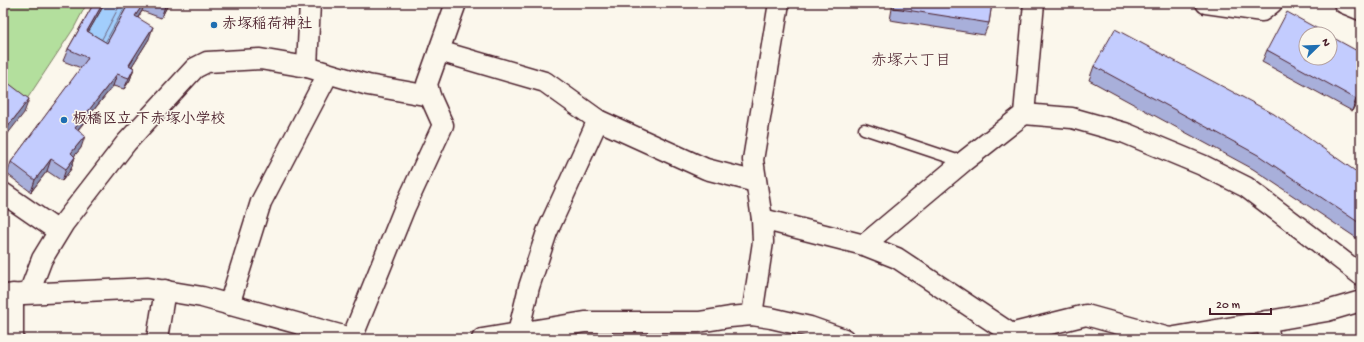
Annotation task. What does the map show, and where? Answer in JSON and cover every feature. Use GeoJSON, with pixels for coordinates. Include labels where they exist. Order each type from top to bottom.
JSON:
{"type":"FeatureCollection","features":[{"type":"Feature","properties":{"kind":"street"},"geometry":{"type":"LineString","coordinates":[[307,67],[310,3]]}},
{"type":"Feature","properties":{"kind":"street"},"geometry":{"type":"LineString","coordinates":[[15,294],[148,288],[165,290],[202,297],[229,306],[353,339],[405,207],[443,125],[426,84],[456,3]]}},
{"type":"Feature","properties":{"kind":"street"},"geometry":{"type":"LineString","coordinates":[[752,315],[763,242],[762,219],[753,160],[779,3]]}},
{"type":"Feature","properties":{"kind":"street"},"geometry":{"type":"LineString","coordinates":[[1024,114],[1034,3]]}},
{"type":"Feature","properties":{"kind":"street"},"geometry":{"type":"LineString","coordinates":[[1206,3],[1262,11],[1272,3]]}},
{"type":"Feature","properties":{"kind":"street"},"geometry":{"type":"LineString","coordinates":[[1344,3],[1361,10]]}},
{"type":"Feature","properties":{"kind":"street"},"geometry":{"type":"LineString","coordinates":[[439,51],[545,82],[598,120],[706,169],[756,182]]}},
{"type":"Feature","properties":{"kind":"street"},"geometry":{"type":"LineString","coordinates":[[12,339],[15,294],[42,259],[58,231],[126,143],[195,68],[207,62],[260,59],[307,67],[368,85],[430,96]]}},
{"type":"Feature","properties":{"kind":"street"},"geometry":{"type":"LineString","coordinates":[[229,306],[261,202],[328,74]]}},
{"type":"Feature","properties":{"kind":"street"},"geometry":{"type":"LineString","coordinates":[[864,245],[963,162],[1024,114],[1072,118],[1125,133],[1202,165],[1246,188],[1361,275]]}},
{"type":"Feature","properties":{"kind":"street"},"geometry":{"type":"LineString","coordinates":[[518,333],[529,287],[547,232],[598,120]]}},
{"type":"Feature","properties":{"kind":"street"},"geometry":{"type":"LineString","coordinates":[[3,193],[58,231]]}},
{"type":"Feature","properties":{"kind":"street"},"geometry":{"type":"LineString","coordinates":[[762,219],[864,245],[897,258],[1017,336],[1086,315],[1149,336],[1169,338],[1268,330],[1361,301]]}},
{"type":"Feature","properties":{"kind":"street"},"geometry":{"type":"LineString","coordinates":[[157,339],[165,290]]}},
{"type":"Feature","properties":{"kind":"street"},"geometry":{"type":"LineString","coordinates":[[482,339],[585,322],[699,322],[752,315],[810,327],[844,339]]}},
{"type":"Feature","properties":{"kind":"lane"},"geometry":{"type":"LineString","coordinates":[[864,129],[963,162]]}},
{"type":"Feature","properties":{"kind":"green space"},"geometry":{"type":"Polygon","coordinates":[[[3,3],[87,3],[74,28],[25,102],[3,84],[3,3]]]}},
{"type":"Feature","properties":{"kind":"water"},"geometry":{"type":"Polygon","coordinates":[[[105,3],[132,3],[103,55],[82,43],[105,3]]]}},
{"type":"Feature","properties":{"kind":"building"},"geometry":{"type":"Polygon","coordinates":[[[94,3],[103,3],[87,31],[107,43],[129,3],[144,3],[135,16],[153,27],[129,65],[134,68],[129,78],[117,74],[75,128],[85,136],[71,153],[75,157],[66,169],[51,159],[35,180],[11,162],[88,58],[68,49],[94,3]]]}},
{"type":"Feature","properties":{"kind":"building"},"geometry":{"type":"Polygon","coordinates":[[[156,3],[167,3],[165,6],[156,3]]]}},
{"type":"Feature","properties":{"kind":"building"},"geometry":{"type":"Polygon","coordinates":[[[895,3],[992,3],[989,23],[894,8],[895,3]]]}},
{"type":"Feature","properties":{"kind":"building"},"geometry":{"type":"Polygon","coordinates":[[[1287,12],[1312,26],[1298,26],[1298,66],[1338,66],[1338,40],[1361,53],[1361,90],[1356,99],[1267,50],[1287,12]]]}},
{"type":"Feature","properties":{"kind":"building"},"geometry":{"type":"Polygon","coordinates":[[[1115,29],[1274,114],[1361,175],[1361,224],[1258,155],[1094,66],[1115,29]]]}},
{"type":"Feature","properties":{"kind":"building"},"geometry":{"type":"Polygon","coordinates":[[[3,79],[29,99],[3,133],[3,79]]]}},
{"type":"Feature","properties":{"kind":"place","name":"赤塚稲荷神社"},"geometry":{"type":"Point","coordinates":[214,25]}},
{"type":"Feature","properties":{"kind":"place","name":"板橋区立 下赤塚小学校"},"geometry":{"type":"Point","coordinates":[64,120]}},
{"type":"Feature","properties":{"kind":"district","name":"赤塚六丁目"},"geometry":{"type":"Point","coordinates":[911,62]}}]}
